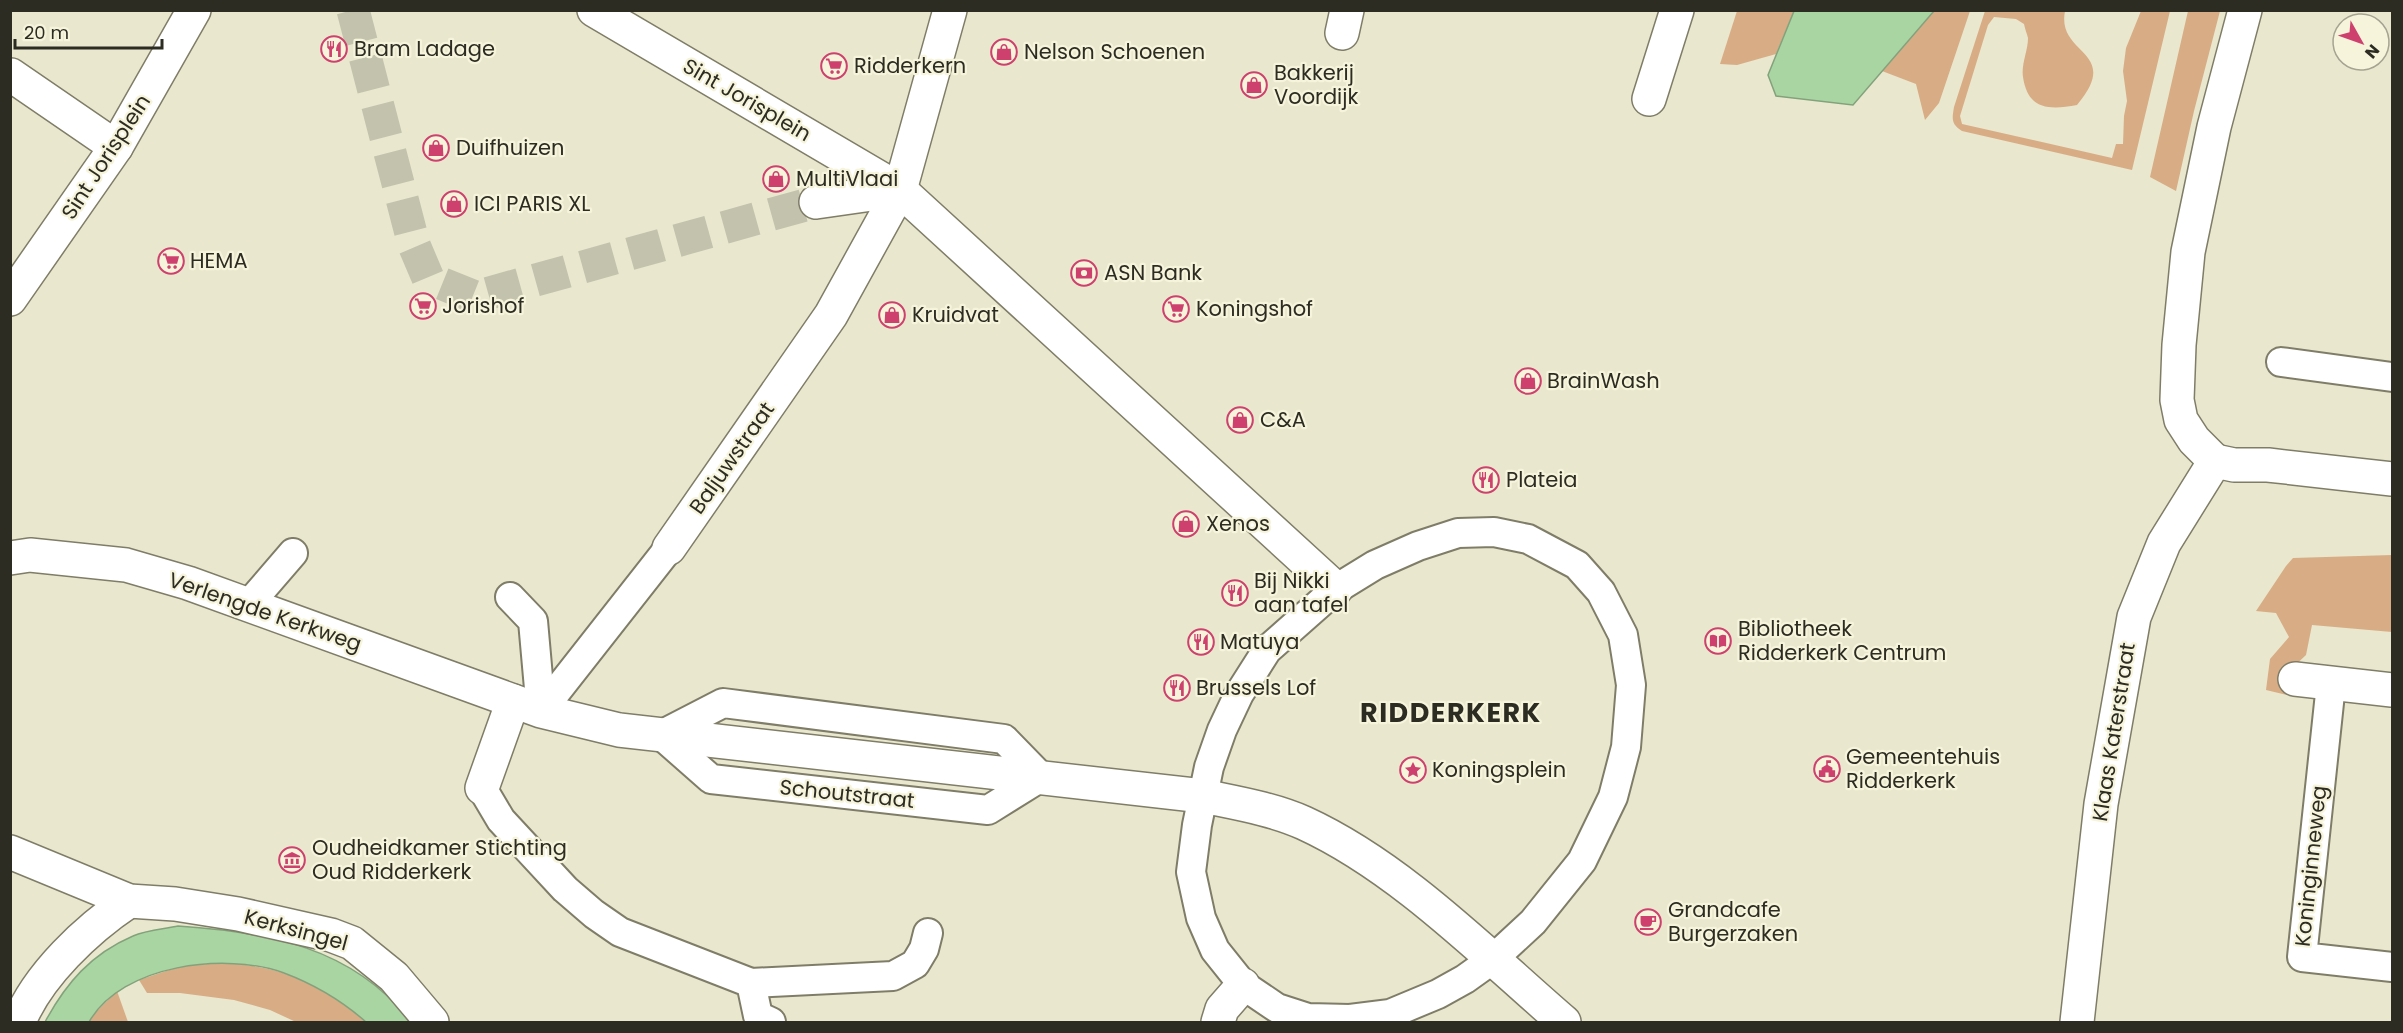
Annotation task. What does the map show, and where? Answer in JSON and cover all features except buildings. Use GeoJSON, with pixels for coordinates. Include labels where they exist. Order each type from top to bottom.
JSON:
{"type":"FeatureCollection","features":[{"type":"Feature","properties":{"kind":"street","name":"Sint Jorisplein"},"geometry":{"type":"LineString","coordinates":[[10,300],[116,147],[195,10]]}},
{"type":"Feature","properties":{"kind":"street","name":"Sint Jorisplein"},"geometry":{"type":"LineString","coordinates":[[594,10],[900,190]]}},
{"type":"Feature","properties":{"kind":"street","name":"Baljuwstraat"},"geometry":{"type":"LineString","coordinates":[[669,548],[831,315],[900,190],[950,10]]}},
{"type":"Feature","properties":{"kind":"street"},"geometry":{"type":"LineString","coordinates":[[1649,99],[1677,10]]}},
{"type":"Feature","properties":{"kind":"street"},"geometry":{"type":"LineString","coordinates":[[2245,10],[2214,127],[2188,252],[2179,345],[2177,400],[2181,420],[2194,440],[2215,461],[2234,465],[2268,465],[2392,479]]}},
{"type":"Feature","properties":{"kind":"street"},"geometry":{"type":"LineString","coordinates":[[10,75],[116,147]]}},
{"type":"Feature","properties":{"kind":"street"},"geometry":{"type":"LineString","coordinates":[[816,202],[900,190],[1336,589]]}},
{"type":"Feature","properties":{"kind":"street","name":"Klaas Katerstraat"},"geometry":{"type":"LineString","coordinates":[[2077,1023],[2101,804],[2134,617],[2164,543],[2215,461]]}},
{"type":"Feature","properties":{"kind":"street","name":"Verlengde Kerkweg"},"geometry":{"type":"LineString","coordinates":[[10,558],[30,555],[126,566],[188,583],[527,706]]}},
{"type":"Feature","properties":{"kind":"street"},"geometry":{"type":"LineString","coordinates":[[2295,679],[2392,690]]}},
{"type":"Feature","properties":{"kind":"street"},"geometry":{"type":"LineString","coordinates":[[482,788],[527,706]]}},
{"type":"Feature","properties":{"kind":"street","name":"Schoutstraat"},"geometry":{"type":"LineString","coordinates":[[527,706],[619,730],[1188,794]]}},
{"type":"Feature","properties":{"kind":"street"},"geometry":{"type":"LineString","coordinates":[[1188,794],[1255,807],[1303,822],[1356,852],[1410,889],[1564,1023]]}},
{"type":"Feature","properties":{"kind":"street","name":"Kerksingel"},"geometry":{"type":"LineString","coordinates":[[10,852],[129,901],[176,904],[238,914],[331,935],[352,944],[370,956],[394,978],[432,1023]]}},
{"type":"Feature","properties":{"kind":"street"},"geometry":{"type":"LineString","coordinates":[[19,1023],[27,1004],[60,961],[104,917],[129,901]]}},
{"type":"Feature","properties":{"kind":"lane"},"geometry":{"type":"LineString","coordinates":[[2281,362],[2392,378]]}},
{"type":"Feature","properties":{"kind":"lane"},"geometry":{"type":"LineString","coordinates":[[1494,532],[1528,539],[1577,565],[1601,592],[1623,635],[1631,685],[1626,747],[1613,797],[1582,861],[1533,922],[1503,969],[1465,979],[1438,994],[1390,1014],[1350,1019],[1308,1018],[1277,1008],[1228,1006],[1215,950],[1201,918],[1191,872],[1188,794],[1209,767],[1222,730],[1239,694],[1267,650],[1336,589],[1375,565],[1418,546],[1458,533],[1494,532]]}},
{"type":"Feature","properties":{"kind":"lane","name":"Baljuwstraat"},"geometry":{"type":"LineString","coordinates":[[527,706],[669,548]]}},
{"type":"Feature","properties":{"kind":"lane"},"geometry":{"type":"LineString","coordinates":[[249,604],[293,553]]}},
{"type":"Feature","properties":{"kind":"lane"},"geometry":{"type":"LineString","coordinates":[[510,597],[533,621],[527,706]]}},
{"type":"Feature","properties":{"kind":"lane","name":"Koninginneweg"},"geometry":{"type":"LineString","coordinates":[[2331,684],[2301,957],[2392,967]]}},
{"type":"Feature","properties":{"kind":"lane"},"geometry":{"type":"LineString","coordinates":[[482,788],[501,820],[565,889],[594,914],[620,932],[751,983],[893,976],[915,964],[924,949],[928,933]]}},
{"type":"Feature","properties":{"kind":"lane"},"geometry":{"type":"LineString","coordinates":[[751,983],[758,1016],[771,1023]]}},
{"type":"Feature","properties":{"kind":"shaded area"},"geometry":{"type":"Polygon","coordinates":[[[1794,10],[1934,11],[1853,105],[1776,96],[1768,75],[1794,10]]]}},
{"type":"Feature","properties":{"kind":"shaded area"},"geometry":{"type":"Polygon","coordinates":[[[1737,11],[1794,11],[1776,54],[1737,65],[1720,64],[1737,11]]]}},
{"type":"Feature","properties":{"kind":"shaded area"},"geometry":{"type":"Polygon","coordinates":[[[1934,11],[1970,11],[1939,103],[1925,120],[1916,84],[1882,71],[1934,11]]]}},
{"type":"Feature","properties":{"kind":"shaded area"},"geometry":{"type":"Polygon","coordinates":[[[1985,11],[2065,11],[2065,26],[2070,37],[2091,63],[2093,73],[2089,87],[2077,105],[2049,107],[2035,102],[2026,88],[2023,77],[2028,38],[2024,24],[2016,19],[1994,17],[1988,25],[1960,116],[1962,124],[2112,158],[2116,144],[2123,144],[2127,101],[2123,71],[2126,48],[2141,11],[2170,11],[2132,170],[1962,131],[1956,126],[1953,118],[1954,107],[1985,11]]]}},
{"type":"Feature","properties":{"kind":"shaded area"},"geometry":{"type":"Polygon","coordinates":[[[2188,11],[2220,11],[2176,191],[2150,177],[2188,11]]]}},
{"type":"Feature","properties":{"kind":"shaded area"},"geometry":{"type":"Polygon","coordinates":[[[2392,555],[2392,632],[2312,625],[2306,655],[2290,670],[2287,695],[2266,690],[2270,659],[2289,637],[2276,613],[2256,611],[2293,558],[2392,555]]]}},
{"type":"Feature","properties":{"kind":"shaded area"},"geometry":{"type":"Polygon","coordinates":[[[178,926],[276,939],[336,960],[363,976],[388,997],[411,1022],[366,1022],[328,994],[284,973],[234,964],[206,964],[150,975],[125,987],[104,1002],[89,1022],[45,1022],[71,982],[104,952],[138,934],[178,926]]]}},
{"type":"Feature","properties":{"kind":"shaded area"},"geometry":{"type":"Polygon","coordinates":[[[233,963],[271,969],[295,977],[317,987],[366,1022],[296,1022],[270,1010],[234,1000],[180,993],[147,993],[139,980],[184,965],[233,963]]]}},
{"type":"Feature","properties":{"kind":"shaded area"},"geometry":{"type":"Polygon","coordinates":[[[117,991],[128,1022],[89,1022],[93,1015],[117,991]]]}},
{"type":"Feature","properties":{"kind":"tunnel"},"geometry":{"type":"LineString","coordinates":[[353,10],[414,245],[428,278],[475,297],[816,202]]}},
{"type":"Feature","properties":{"kind":"place","name":"Bram Ladage"},"geometry":{"type":"Point","coordinates":[334,49]}},
{"type":"Feature","properties":{"kind":"place","name":"Nelson Schoenen"},"geometry":{"type":"Point","coordinates":[1004,52]}},
{"type":"Feature","properties":{"kind":"place","name":"Ridderkern"},"geometry":{"type":"Point","coordinates":[834,66]}},
{"type":"Feature","properties":{"kind":"place","name":"Bakkerij Voordijk"},"geometry":{"type":"Point","coordinates":[1254,85]}},
{"type":"Feature","properties":{"kind":"place","name":"Duifhuizen"},"geometry":{"type":"Point","coordinates":[436,148]}},
{"type":"Feature","properties":{"kind":"place","name":"MultiVlaai"},"geometry":{"type":"Point","coordinates":[776,179]}},
{"type":"Feature","properties":{"kind":"place","name":"ICI PARIS XL"},"geometry":{"type":"Point","coordinates":[454,204]}},
{"type":"Feature","properties":{"kind":"place","name":"HEMA"},"geometry":{"type":"Point","coordinates":[171,261]}},
{"type":"Feature","properties":{"kind":"place","name":"ASN Bank"},"geometry":{"type":"Point","coordinates":[1084,273]}},
{"type":"Feature","properties":{"kind":"place","name":"Jorishof"},"geometry":{"type":"Point","coordinates":[423,306]}},
{"type":"Feature","properties":{"kind":"place","name":"Koningshof"},"geometry":{"type":"Point","coordinates":[1176,309]}},
{"type":"Feature","properties":{"kind":"place","name":"Kruidvat"},"geometry":{"type":"Point","coordinates":[892,315]}},
{"type":"Feature","properties":{"kind":"place","name":"BrainWash"},"geometry":{"type":"Point","coordinates":[1528,381]}},
{"type":"Feature","properties":{"kind":"place","name":"C&A"},"geometry":{"type":"Point","coordinates":[1240,420]}},
{"type":"Feature","properties":{"kind":"place","name":"Plateia"},"geometry":{"type":"Point","coordinates":[1486,480]}},
{"type":"Feature","properties":{"kind":"place","name":"Xenos"},"geometry":{"type":"Point","coordinates":[1186,524]}},
{"type":"Feature","properties":{"kind":"place","name":"Bij Nikki aan tafel"},"geometry":{"type":"Point","coordinates":[1235,593]}},
{"type":"Feature","properties":{"kind":"place","name":"Bibliotheek Ridderkerk Centrum"},"geometry":{"type":"Point","coordinates":[1718,641]}},
{"type":"Feature","properties":{"kind":"place","name":"Matuya"},"geometry":{"type":"Point","coordinates":[1201,642]}},
{"type":"Feature","properties":{"kind":"place","name":"Brussels Lof"},"geometry":{"type":"Point","coordinates":[1177,688]}},
{"type":"Feature","properties":{"kind":"place","name":"Gemeentehuis Ridderkerk"},"geometry":{"type":"Point","coordinates":[1827,769]}},
{"type":"Feature","properties":{"kind":"place","name":"Koningsplein"},"geometry":{"type":"Point","coordinates":[1413,770]}},
{"type":"Feature","properties":{"kind":"place","name":"Oudheidkamer Stichting Oud Ridderkerk"},"geometry":{"type":"Point","coordinates":[292,860]}},
{"type":"Feature","properties":{"kind":"place","name":"Grandcafe Burgerzaken"},"geometry":{"type":"Point","coordinates":[1648,922]}},
{"type":"Feature","properties":{"kind":"district","name":"RIDDERKERK"},"geometry":{"type":"Point","coordinates":[1451,713]}}]}
